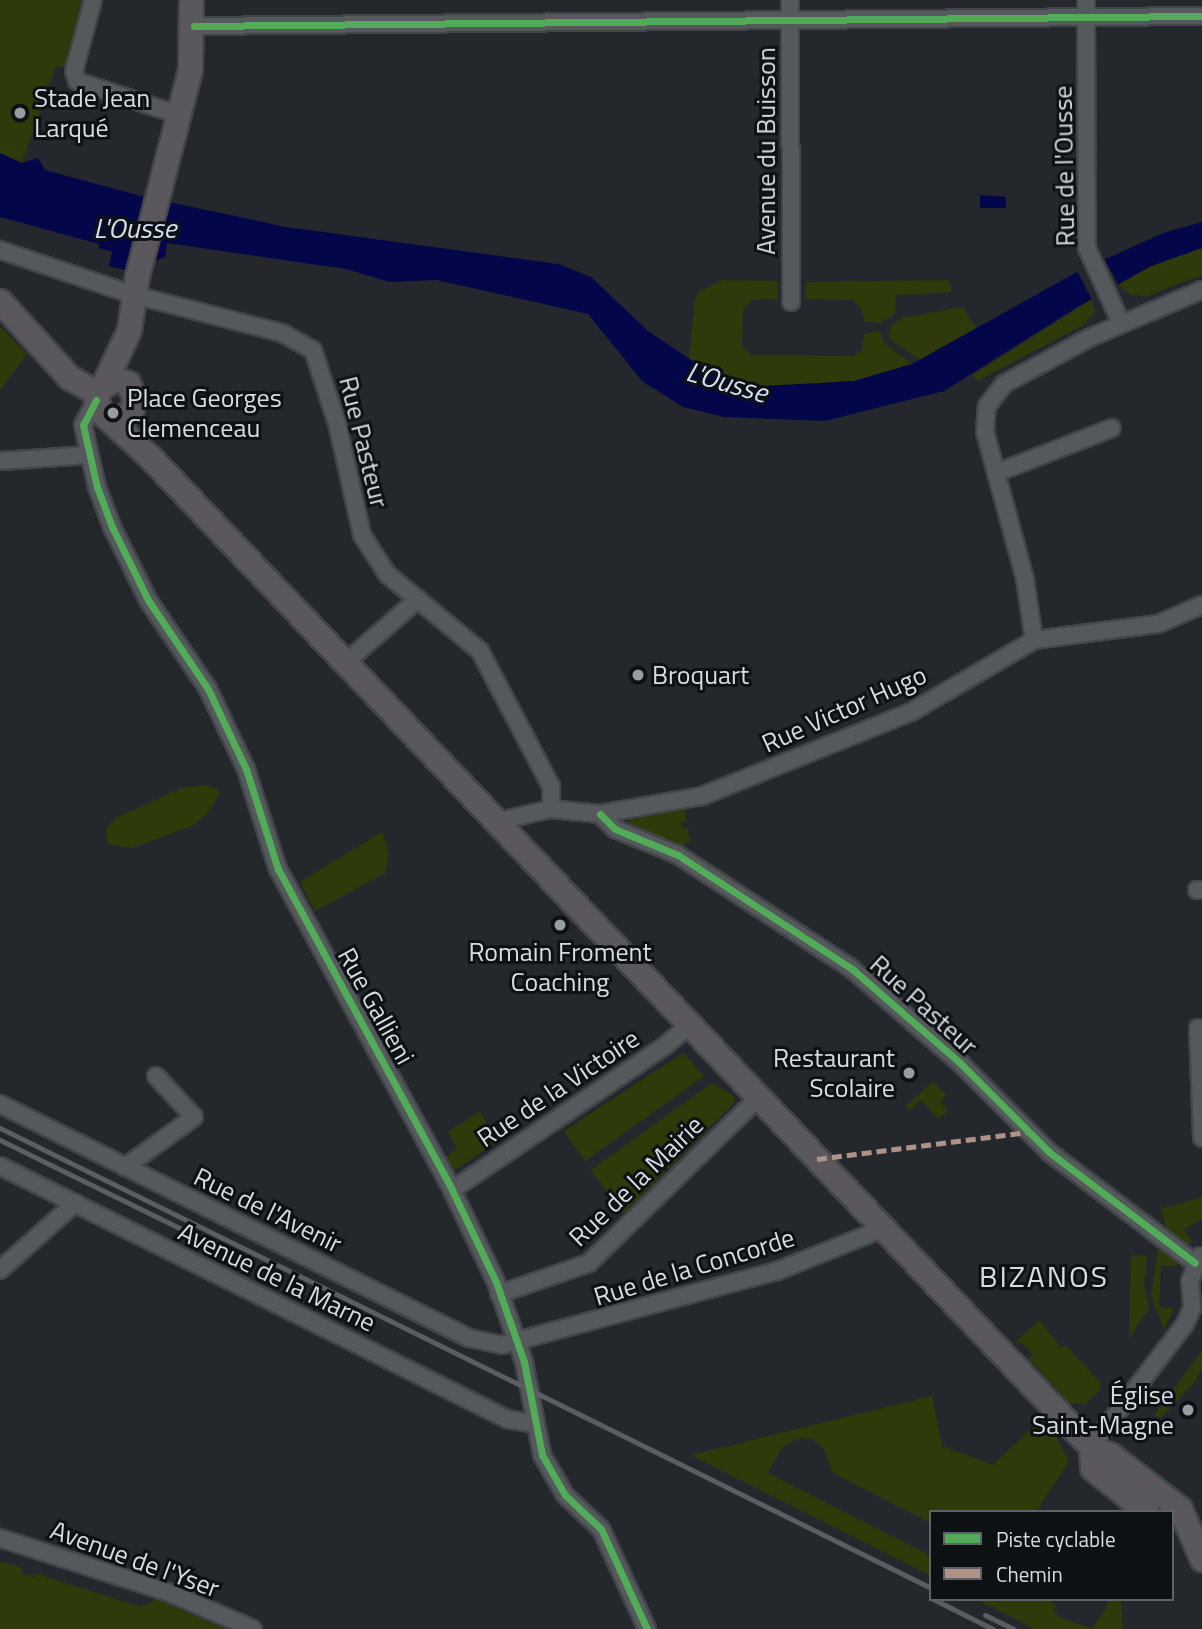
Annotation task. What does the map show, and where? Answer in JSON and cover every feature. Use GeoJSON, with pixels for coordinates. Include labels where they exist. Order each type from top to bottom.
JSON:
{"type":"FeatureCollection","features":[{"type":"Feature","properties":{"kind":"main road"},"geometry":{"type":"LineString","coordinates":[[101,398],[128,330],[135,286],[179,115],[194,26],[191,0]]}},
{"type":"Feature","properties":{"kind":"main road"},"geometry":{"type":"LineString","coordinates":[[0,301],[69,377],[101,398],[120,418],[133,398]]}},
{"type":"Feature","properties":{"kind":"main road"},"geometry":{"type":"LineString","coordinates":[[128,330],[133,398],[144,451]]}},
{"type":"Feature","properties":{"kind":"main road"},"geometry":{"type":"LineString","coordinates":[[101,398],[116,379],[133,398]]}},
{"type":"Feature","properties":{"kind":"main road"},"geometry":{"type":"LineString","coordinates":[[101,398],[144,451],[690,1025],[757,1099],[1091,1447],[1111,1455],[1180,1509],[1199,1555]]}},
{"type":"Feature","properties":{"kind":"main road"},"geometry":{"type":"LineString","coordinates":[[1091,1447],[1091,1468],[1144,1510]]}},
{"type":"Feature","properties":{"kind":"main road"},"geometry":{"type":"LineString","coordinates":[[1174,1534],[1199,1555]]}},
{"type":"Feature","properties":{"kind":"street"},"geometry":{"type":"LineString","coordinates":[[93,0],[74,71],[76,81],[179,115]]}},
{"type":"Feature","properties":{"kind":"street","name":"Avenue du Buisson"},"geometry":{"type":"LineString","coordinates":[[790,0],[791,302]]}},
{"type":"Feature","properties":{"kind":"street","name":"Rue de l'Ousse"},"geometry":{"type":"LineString","coordinates":[[1087,0],[1090,256],[1121,323]]}},
{"type":"Feature","properties":{"kind":"street"},"geometry":{"type":"LineString","coordinates":[[194,26],[1202,16]]}},
{"type":"Feature","properties":{"kind":"street","name":"Rue Pasteur"},"geometry":{"type":"LineString","coordinates":[[0,250],[135,286],[300,340],[313,350],[319,364],[362,535],[387,574],[480,651],[551,786],[551,809]]}},
{"type":"Feature","properties":{"kind":"street"},"geometry":{"type":"LineString","coordinates":[[1034,640],[1025,579],[985,432],[987,406],[1004,384],[1121,323],[1202,289]]}},
{"type":"Feature","properties":{"kind":"street","name":"Rue Gallieni"},"geometry":{"type":"LineString","coordinates":[[101,398],[83,425],[89,455],[113,527],[148,600],[208,689],[241,760],[278,870],[452,1190],[499,1294],[518,1344],[542,1455],[557,1483],[601,1529],[647,1629]]}},
{"type":"Feature","properties":{"kind":"street"},"geometry":{"type":"LineString","coordinates":[[996,473],[1112,428]]}},
{"type":"Feature","properties":{"kind":"street"},"geometry":{"type":"LineString","coordinates":[[0,461],[89,455]]}},
{"type":"Feature","properties":{"kind":"street"},"geometry":{"type":"LineString","coordinates":[[345,663],[418,599]]}},
{"type":"Feature","properties":{"kind":"street","name":"Rue Victor Hugo"},"geometry":{"type":"LineString","coordinates":[[495,822],[551,809],[600,814],[714,791],[911,712],[1034,640],[1158,624],[1202,605]]}},
{"type":"Feature","properties":{"kind":"street","name":"Rue Pasteur"},"geometry":{"type":"LineString","coordinates":[[600,814],[615,829],[678,855],[852,969],[959,1062],[1049,1152],[1199,1259]]}},
{"type":"Feature","properties":{"kind":"street","name":"Rue de la Victoire"},"geometry":{"type":"LineString","coordinates":[[452,1190],[666,1045],[690,1025]]}},
{"type":"Feature","properties":{"kind":"street"},"geometry":{"type":"LineString","coordinates":[[1198,1028],[1202,1138]]}},
{"type":"Feature","properties":{"kind":"street"},"geometry":{"type":"LineString","coordinates":[[125,1167],[194,1117],[156,1076]]}},
{"type":"Feature","properties":{"kind":"street","name":"Rue de la Mairie"},"geometry":{"type":"LineString","coordinates":[[499,1294],[589,1263],[757,1099]]}},
{"type":"Feature","properties":{"kind":"street","name":"Rue de l'Avenir"},"geometry":{"type":"LineString","coordinates":[[0,1104],[470,1338],[518,1344]]}},
{"type":"Feature","properties":{"kind":"street","name":"Avenue de la Marne"},"geometry":{"type":"LineString","coordinates":[[0,1166],[507,1419],[535,1424]]}},
{"type":"Feature","properties":{"kind":"street"},"geometry":{"type":"LineString","coordinates":[[0,1270],[75,1203]]}},
{"type":"Feature","properties":{"kind":"street","name":"Rue de la Concorde"},"geometry":{"type":"LineString","coordinates":[[518,1344],[777,1271],[882,1229]]}},
{"type":"Feature","properties":{"kind":"street"},"geometry":{"type":"LineString","coordinates":[[1091,1447],[1197,1311],[1190,1281],[1199,1259]]}},
{"type":"Feature","properties":{"kind":"street","name":"Avenue de l'Yser"},"geometry":{"type":"LineString","coordinates":[[0,1538],[173,1594],[253,1629]]}},
{"type":"Feature","properties":{"kind":"green space","name":"Stade Jean Larqué"},"geometry":{"type":"Polygon","coordinates":[[[0,0],[82,0],[64,67],[56,66],[22,163],[0,153],[0,0]]]}},
{"type":"Feature","properties":{"kind":"green space"},"geometry":{"type":"Polygon","coordinates":[[[1202,248],[1202,275],[1147,296],[1131,295],[1118,285],[1151,266],[1202,248]]]}},
{"type":"Feature","properties":{"kind":"green space"},"geometry":{"type":"Polygon","coordinates":[[[722,280],[777,281],[778,299],[752,300],[743,309],[742,346],[751,355],[854,356],[862,350],[864,334],[879,331],[885,344],[912,364],[854,381],[764,386],[725,378],[689,359],[698,292],[722,280]]]}},
{"type":"Feature","properties":{"kind":"green space"},"geometry":{"type":"Polygon","coordinates":[[[949,280],[951,292],[896,295],[895,314],[880,323],[864,321],[862,309],[852,300],[805,299],[806,282],[949,280]]]}},
{"type":"Feature","properties":{"kind":"green space"},"geometry":{"type":"Polygon","coordinates":[[[1092,299],[1095,312],[1082,326],[977,381],[973,375],[1092,299]]]}},
{"type":"Feature","properties":{"kind":"green space"},"geometry":{"type":"Polygon","coordinates":[[[963,307],[976,328],[920,360],[889,339],[890,327],[902,318],[963,307]]]}},
{"type":"Feature","properties":{"kind":"green space"},"geometry":{"type":"Polygon","coordinates":[[[0,326],[27,354],[0,390],[0,326]]]}},
{"type":"Feature","properties":{"kind":"green space"},"geometry":{"type":"Polygon","coordinates":[[[205,785],[217,789],[219,795],[206,815],[192,826],[132,848],[108,844],[106,828],[118,817],[181,788],[205,785]]]}},
{"type":"Feature","properties":{"kind":"green space"},"geometry":{"type":"Polygon","coordinates":[[[684,808],[687,821],[681,822],[683,829],[688,828],[690,842],[677,847],[627,829],[629,816],[684,808]]]}},
{"type":"Feature","properties":{"kind":"green space"},"geometry":{"type":"Polygon","coordinates":[[[382,832],[389,852],[385,873],[315,911],[300,882],[382,832]]]}},
{"type":"Feature","properties":{"kind":"green space"},"geometry":{"type":"Polygon","coordinates":[[[683,1053],[704,1076],[585,1161],[564,1131],[683,1053]]]}},
{"type":"Feature","properties":{"kind":"green space"},"geometry":{"type":"Polygon","coordinates":[[[933,1081],[946,1095],[940,1101],[948,1110],[938,1119],[921,1100],[910,1110],[906,1106],[933,1081]]]}},
{"type":"Feature","properties":{"kind":"green space"},"geometry":{"type":"Polygon","coordinates":[[[712,1083],[734,1096],[735,1102],[623,1214],[591,1170],[712,1083]]]}},
{"type":"Feature","properties":{"kind":"green space"},"geometry":{"type":"Polygon","coordinates":[[[480,1111],[497,1142],[452,1172],[444,1158],[457,1149],[448,1132],[480,1111]]]}},
{"type":"Feature","properties":{"kind":"green space"},"geometry":{"type":"Polygon","coordinates":[[[1202,1197],[1202,1219],[1184,1229],[1192,1242],[1187,1246],[1166,1229],[1161,1209],[1202,1197]]]}},
{"type":"Feature","properties":{"kind":"green space"},"geometry":{"type":"Polygon","coordinates":[[[1159,1247],[1177,1258],[1177,1266],[1161,1265],[1159,1307],[1174,1308],[1164,1330],[1151,1295],[1159,1247]]]}},
{"type":"Feature","properties":{"kind":"green space"},"geometry":{"type":"Polygon","coordinates":[[[1131,1255],[1147,1256],[1144,1286],[1149,1309],[1129,1338],[1131,1255]]]}},
{"type":"Feature","properties":{"kind":"green space"},"geometry":{"type":"Polygon","coordinates":[[[1040,1320],[1061,1348],[1065,1345],[1101,1383],[1100,1390],[1085,1404],[1070,1403],[1028,1359],[1033,1354],[1021,1342],[1013,1344],[1040,1320]]]}},
{"type":"Feature","properties":{"kind":"green space"},"geometry":{"type":"Polygon","coordinates":[[[1202,1351],[1202,1369],[1194,1383],[1160,1418],[1154,1415],[1202,1351]]]}},
{"type":"Feature","properties":{"kind":"green space"},"geometry":{"type":"Polygon","coordinates":[[[932,1396],[942,1446],[993,1465],[1042,1419],[1052,1429],[1069,1461],[1037,1510],[929,1510],[929,1522],[833,1473],[824,1449],[813,1439],[800,1438],[782,1447],[768,1473],[929,1555],[929,1575],[691,1455],[932,1396]]]}},
{"type":"Feature","properties":{"kind":"green space"},"geometry":{"type":"Polygon","coordinates":[[[0,1561],[22,1568],[22,1573],[34,1577],[35,1573],[140,1607],[157,1599],[225,1629],[0,1629],[0,1561]]]}},
{"type":"Feature","properties":{"kind":"green space"},"geometry":{"type":"Polygon","coordinates":[[[980,1601],[1050,1601],[1056,1606],[1053,1612],[1059,1617],[1092,1629],[1035,1629],[980,1601]]]}},
{"type":"Feature","properties":{"kind":"green space"},"geometry":{"type":"Polygon","coordinates":[[[1106,1601],[1121,1601],[1123,1629],[1092,1629],[1109,1603],[1106,1601]]]}},
{"type":"Feature","properties":{"kind":"water","name":"L'Ousse"},"geometry":{"type":"Polygon","coordinates":[[[0,153],[22,163],[38,158],[45,170],[145,197],[286,227],[558,264],[591,277],[648,331],[700,366],[725,378],[764,386],[854,381],[912,364],[1077,272],[1163,233],[1202,222],[1202,248],[1151,266],[1076,308],[944,391],[825,421],[724,417],[683,407],[642,381],[588,314],[436,280],[390,282],[346,269],[167,243],[165,257],[148,264],[145,275],[109,266],[112,252],[99,248],[99,244],[0,217],[0,153]]]}},
{"type":"Feature","properties":{"kind":"water"},"geometry":{"type":"Polygon","coordinates":[[[980,195],[1006,197],[1006,208],[980,208],[980,195]]]}},
{"type":"Feature","properties":{"kind":"pier"},"geometry":{"type":"Polygon","coordinates":[[[1103,256],[1120,288],[1093,302],[1076,269],[1103,256]]]}},
{"type":"Feature","properties":{"kind":"railway"},"geometry":{"type":"LineString","coordinates":[[0,1128],[929,1587]]}},
{"type":"Feature","properties":{"kind":"railway"},"geometry":{"type":"LineString","coordinates":[[0,1140],[196,1236]]}},
{"type":"Feature","properties":{"kind":"railway"},"geometry":{"type":"LineString","coordinates":[[937,1601],[993,1629]]}},
{"type":"Feature","properties":{"kind":"railway"},"geometry":{"type":"LineString","coordinates":[[985,1615],[1014,1629]]}},
{"type":"Feature","properties":{"kind":"marked path"},"geometry":{"type":"LineString","coordinates":[[817,1159],[1028,1132]]}},
{"type":"Feature","properties":{"kind":"cycle path"},"geometry":{"type":"LineString","coordinates":[[194,26],[1202,16]]}},
{"type":"Feature","properties":{"kind":"cycle path"},"geometry":{"type":"LineString","coordinates":[[96,400],[83,425],[97,487],[112,527],[148,600],[208,689],[246,769],[278,869],[452,1190],[496,1282],[524,1362],[542,1455],[565,1495],[601,1529],[647,1629]]}},
{"type":"Feature","properties":{"kind":"cycle path"},"geometry":{"type":"LineString","coordinates":[[600,814],[615,829],[678,855],[852,969],[959,1062],[1049,1152],[1195,1263]]}},
{"type":"Feature","properties":{"kind":"place","name":"Stade Jean Larqué"},"geometry":{"type":"Point","coordinates":[20,113]}},
{"type":"Feature","properties":{"kind":"place","name":"Place Georges Clemenceau"},"geometry":{"type":"Point","coordinates":[113,413]}},
{"type":"Feature","properties":{"kind":"place","name":"Broquart"},"geometry":{"type":"Point","coordinates":[638,675]}},
{"type":"Feature","properties":{"kind":"place","name":"Romain Froment Coaching"},"geometry":{"type":"Point","coordinates":[560,925]}},
{"type":"Feature","properties":{"kind":"place","name":"Restaurant Scolaire"},"geometry":{"type":"Point","coordinates":[909,1073]}},
{"type":"Feature","properties":{"kind":"place","name":"Église Saint-Magne"},"geometry":{"type":"Point","coordinates":[1188,1410]}},
{"type":"Feature","properties":{"kind":"district","name":"BIZANOS"},"geometry":{"type":"Point","coordinates":[1044,1276]}}]}
